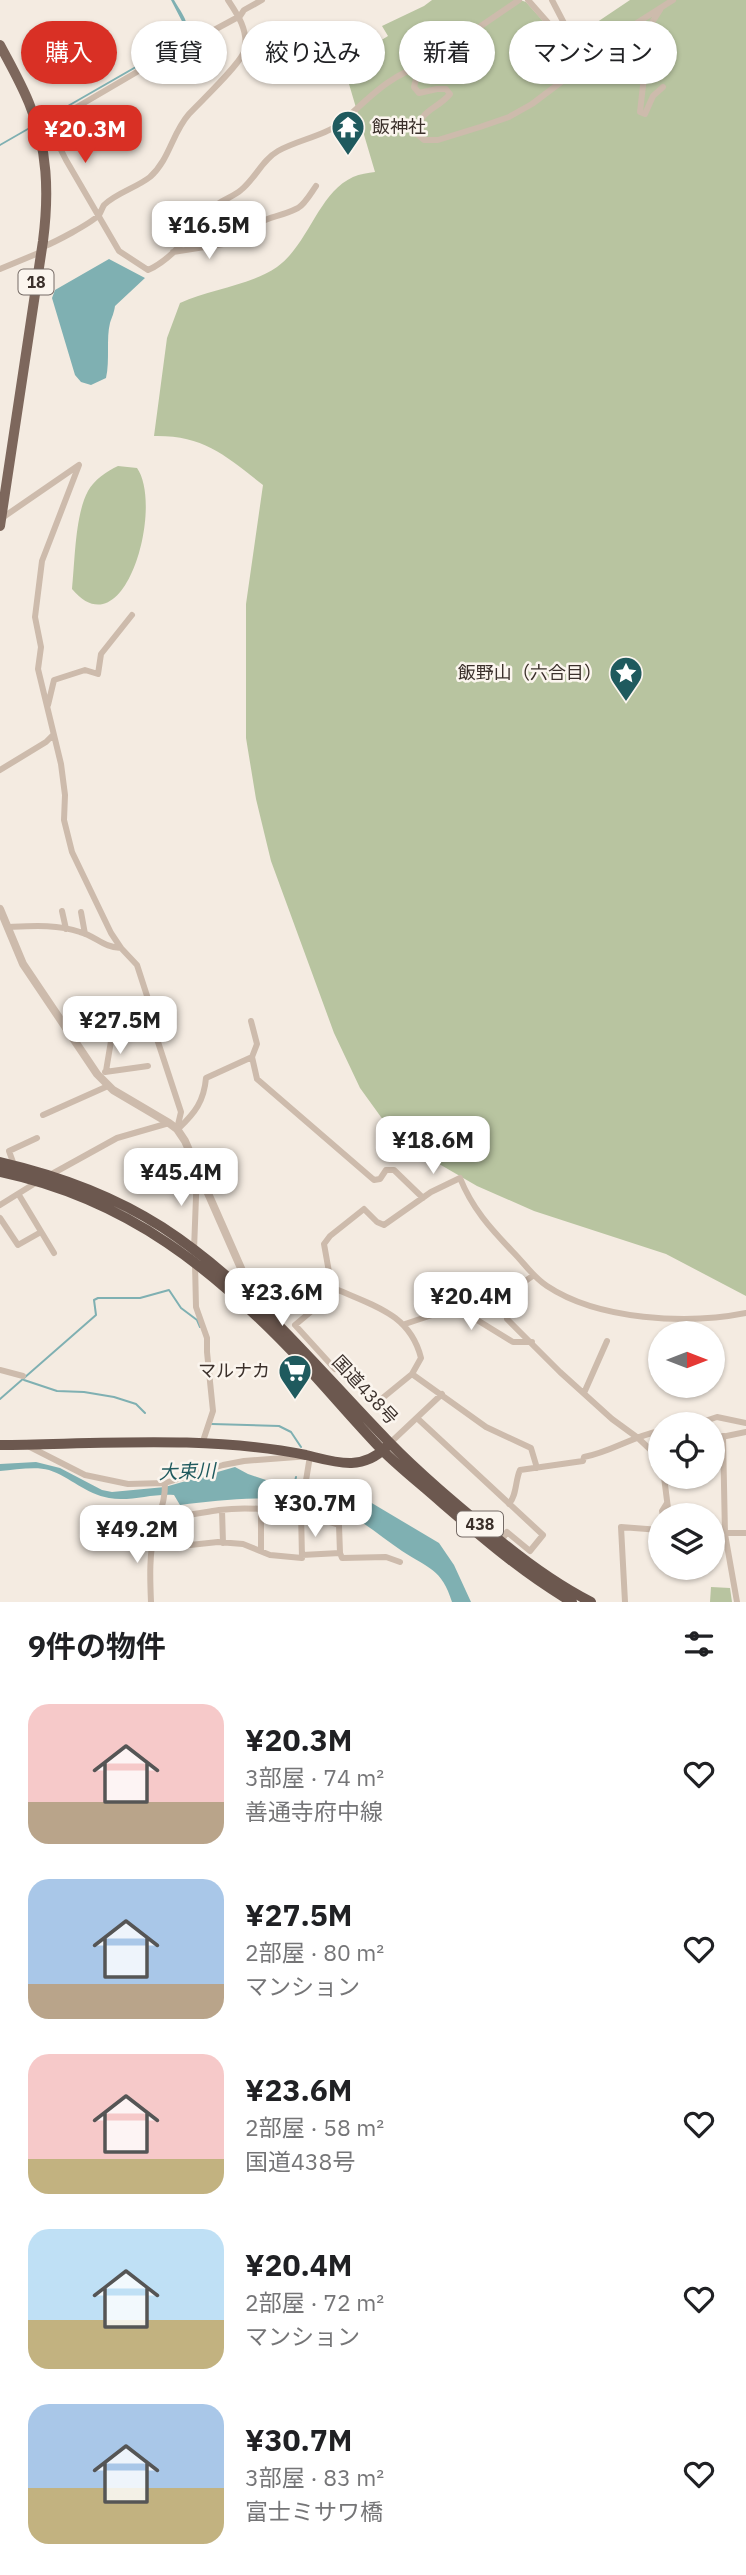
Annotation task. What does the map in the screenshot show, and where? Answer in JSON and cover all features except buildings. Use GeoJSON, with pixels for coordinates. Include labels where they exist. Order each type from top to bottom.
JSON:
{"type":"FeatureCollection","features":[{"type":"Feature","properties":{"kind":"highway","name":"国道438号"},"geometry":{"type":"LineString","coordinates":[[0,1162],[109,1199],[160,1226],[309,1356],[386,1447],[532,1578],[572,1602]]}},
{"type":"Feature","properties":{"kind":"highway","name":"国道438号"},"geometry":{"type":"LineString","coordinates":[[0,1172],[44,1179]]}},
{"type":"Feature","properties":{"kind":"highway","name":"国道438号"},"geometry":{"type":"LineString","coordinates":[[0,1445],[202,1444],[252,1447],[349,1465],[364,1461],[386,1447]]}},
{"type":"Feature","properties":{"kind":"highway","name":"国道438号"},"geometry":{"type":"LineString","coordinates":[[386,1447],[537,1571],[591,1602]]}},
{"type":"Feature","properties":{"kind":"main road","name":"18"},"geometry":{"type":"LineString","coordinates":[[0,45],[29,101],[47,178],[47,208],[0,526]]}},
{"type":"Feature","properties":{"kind":"street"},"geometry":{"type":"LineString","coordinates":[[0,269],[41,250],[98,215],[104,205],[143,182],[164,161],[175,133],[185,118],[239,63],[245,51],[245,35],[240,16],[228,0]]}},
{"type":"Feature","properties":{"kind":"street"},"geometry":{"type":"LineString","coordinates":[[48,124],[240,16],[244,10],[262,0]]}},
{"type":"Feature","properties":{"kind":"street"},"geometry":{"type":"LineString","coordinates":[[488,21],[519,0]]}},
{"type":"Feature","properties":{"kind":"street"},"geometry":{"type":"LineString","coordinates":[[528,0],[558,34],[562,34],[566,27],[552,0]]}},
{"type":"Feature","properties":{"kind":"street"},"geometry":{"type":"LineString","coordinates":[[415,84],[414,88],[419,93],[446,89],[450,94],[427,111],[418,125],[418,135],[424,140],[438,140],[509,117],[532,104],[585,64],[610,40],[673,0]]}},
{"type":"Feature","properties":{"kind":"street"},"geometry":{"type":"LineString","coordinates":[[663,5],[646,32],[640,112],[645,114],[653,96],[663,87]]}},
{"type":"Feature","properties":{"kind":"street"},"geometry":{"type":"LineString","coordinates":[[35,119],[43,118],[48,124],[119,251],[148,270],[172,253],[220,203],[241,190],[277,151],[340,124],[399,74]]}},
{"type":"Feature","properties":{"kind":"street"},"geometry":{"type":"LineString","coordinates":[[172,253],[242,241],[260,220],[301,207],[316,186]]}},
{"type":"Feature","properties":{"kind":"street"},"geometry":{"type":"LineString","coordinates":[[0,519],[79,465],[42,561],[35,617],[41,647],[38,670],[61,764],[64,820],[72,852],[111,933],[137,965],[181,1112],[177,1129]]}},
{"type":"Feature","properties":{"kind":"street"},"geometry":{"type":"LineString","coordinates":[[47,706],[54,680],[85,670],[98,674],[101,654],[132,615]]}},
{"type":"Feature","properties":{"kind":"street"},"geometry":{"type":"LineString","coordinates":[[0,770],[46,742],[53,734]]}},
{"type":"Feature","properties":{"kind":"street"},"geometry":{"type":"LineString","coordinates":[[0,909],[23,964],[96,1073],[108,1086],[177,1129],[244,1275],[235,1290]]}},
{"type":"Feature","properties":{"kind":"street"},"geometry":{"type":"LineString","coordinates":[[62,911],[66,929]]}},
{"type":"Feature","properties":{"kind":"street"},"geometry":{"type":"LineString","coordinates":[[80,912],[85,934]]}},
{"type":"Feature","properties":{"kind":"street"},"geometry":{"type":"LineString","coordinates":[[8,927],[40,926],[66,929],[85,934],[113,948],[121,948]]}},
{"type":"Feature","properties":{"kind":"street"},"geometry":{"type":"LineString","coordinates":[[251,1021],[257,1044],[252,1057],[257,1079],[374,1180],[380,1179],[386,1170],[394,1170],[423,1198]]}},
{"type":"Feature","properties":{"kind":"street"},"geometry":{"type":"LineString","coordinates":[[106,1071],[113,1035],[139,1034]]}},
{"type":"Feature","properties":{"kind":"street"},"geometry":{"type":"LineString","coordinates":[[177,1129],[199,1106],[205,1092],[206,1078],[252,1057]]}},
{"type":"Feature","properties":{"kind":"street"},"geometry":{"type":"LineString","coordinates":[[96,1073],[148,1066]]}},
{"type":"Feature","properties":{"kind":"street"},"geometry":{"type":"LineString","coordinates":[[43,1115],[108,1086]]}},
{"type":"Feature","properties":{"kind":"street"},"geometry":{"type":"LineString","coordinates":[[0,1205],[117,1138],[169,1123]]}},
{"type":"Feature","properties":{"kind":"street"},"geometry":{"type":"LineString","coordinates":[[14,1166],[9,1151],[37,1138]]}},
{"type":"Feature","properties":{"kind":"street"},"geometry":{"type":"LineString","coordinates":[[197,1169],[194,1255],[196,1307],[208,1338],[213,1411],[202,1444]]}},
{"type":"Feature","properties":{"kind":"street"},"geometry":{"type":"LineString","coordinates":[[374,1405],[412,1374],[421,1359],[405,1324],[336,1289],[331,1283],[324,1244],[364,1209],[384,1225],[423,1198],[460,1178],[473,1206],[544,1285],[564,1297],[613,1311],[666,1318],[714,1318],[746,1312]]}},
{"type":"Feature","properties":{"kind":"street"},"geometry":{"type":"LineString","coordinates":[[19,1195],[49,1250]]}},
{"type":"Feature","properties":{"kind":"street"},"geometry":{"type":"LineString","coordinates":[[1,1221],[18,1245],[41,1232]]}},
{"type":"Feature","properties":{"kind":"street"},"geometry":{"type":"LineString","coordinates":[[534,1275],[514,1290],[506,1307],[507,1319],[583,1393],[648,1446]]}},
{"type":"Feature","properties":{"kind":"street"},"geometry":{"type":"LineString","coordinates":[[331,1283],[320,1304],[295,1325],[309,1356],[335,1369]]}},
{"type":"Feature","properties":{"kind":"street"},"geometry":{"type":"LineString","coordinates":[[405,1324],[456,1307],[513,1342],[532,1342]]}},
{"type":"Feature","properties":{"kind":"street"},"geometry":{"type":"LineString","coordinates":[[583,1393],[607,1341]]}},
{"type":"Feature","properties":{"kind":"street"},"geometry":{"type":"LineString","coordinates":[[0,1370],[23,1376]]}},
{"type":"Feature","properties":{"kind":"street"},"geometry":{"type":"LineString","coordinates":[[412,1374],[486,1427],[531,1448],[537,1468]]}},
{"type":"Feature","properties":{"kind":"street"},"geometry":{"type":"LineString","coordinates":[[386,1447],[442,1394]]}},
{"type":"Feature","properties":{"kind":"street"},"geometry":{"type":"LineString","coordinates":[[417,1418],[544,1535],[530,1551],[507,1532],[501,1541]]}},
{"type":"Feature","properties":{"kind":"street"},"geometry":{"type":"LineString","coordinates":[[725,1419],[746,1423]]}},
{"type":"Feature","properties":{"kind":"street"},"geometry":{"type":"LineString","coordinates":[[725,1436],[746,1432]]}},
{"type":"Feature","properties":{"kind":"street"},"geometry":{"type":"LineString","coordinates":[[509,1504],[514,1499],[520,1470],[583,1461],[584,1457],[617,1448],[648,1435]]}},
{"type":"Feature","properties":{"kind":"street"},"geometry":{"type":"LineString","coordinates":[[27,1445],[30,1449],[85,1475],[128,1484],[165,1484],[223,1465],[310,1456],[301,1513],[302,1555]]}},
{"type":"Feature","properties":{"kind":"street"},"geometry":{"type":"LineString","coordinates":[[151,1602],[151,1561],[155,1530],[166,1500],[165,1484]]}},
{"type":"Feature","properties":{"kind":"street"},"geometry":{"type":"LineString","coordinates":[[665,1489],[667,1503]]}},
{"type":"Feature","properties":{"kind":"street"},"geometry":{"type":"LineString","coordinates":[[159,1518],[187,1517],[222,1510],[301,1513],[339,1525],[342,1558],[386,1557],[400,1562]]}},
{"type":"Feature","properties":{"kind":"street"},"geometry":{"type":"LineString","coordinates":[[222,1510],[223,1543]]}},
{"type":"Feature","properties":{"kind":"street"},"geometry":{"type":"LineString","coordinates":[[261,1510],[261,1551]]}},
{"type":"Feature","properties":{"kind":"street"},"geometry":{"type":"LineString","coordinates":[[187,1517],[190,1545],[243,1544],[270,1555],[302,1558],[302,1555],[340,1553]]}},
{"type":"Feature","properties":{"kind":"street"},"geometry":{"type":"LineString","coordinates":[[625,1602],[621,1527],[648,1529]]}},
{"type":"Feature","properties":{"kind":"street"},"geometry":{"type":"LineString","coordinates":[[737,1602],[725,1534],[746,1533]]}},
{"type":"Feature","properties":{"kind":"green space"},"geometry":{"type":"Polygon","coordinates":[[[432,0],[526,2],[543,21],[509,21],[509,84],[677,84],[677,21],[599,21],[630,0],[746,0],[746,1296],[666,1254],[534,1211],[477,1186],[434,1161],[386,1124],[360,1088],[334,1033],[271,861],[256,799],[246,738],[246,604],[263,485],[225,456],[201,443],[154,436],[167,338],[180,303],[254,279],[277,267],[288,257],[322,206],[341,185],[356,176],[375,172],[349,84],[385,84],[385,38],[388,36],[385,25],[432,0]]]}},
{"type":"Feature","properties":{"kind":"green space"},"geometry":{"type":"Polygon","coordinates":[[[118,466],[137,468],[144,487],[146,512],[142,540],[134,566],[123,588],[108,602],[91,603],[72,589],[80,512],[91,487],[101,476],[118,466]]]}},
{"type":"Feature","properties":{"kind":"green space"},"geometry":{"type":"Polygon","coordinates":[[[711,1587],[730,1588],[732,1602],[710,1602],[711,1587]]]}},
{"type":"Feature","properties":{"kind":"water"},"geometry":{"type":"Polygon","coordinates":[[[171,0],[174,0],[186,21],[182,21],[171,0]]]}},
{"type":"Feature","properties":{"kind":"water"},"geometry":{"type":"Polygon","coordinates":[[[104,84],[108,84],[0,146],[104,84]]]}},
{"type":"Feature","properties":{"kind":"water"},"geometry":{"type":"Polygon","coordinates":[[[109,259],[145,278],[115,306],[109,329],[106,378],[91,385],[81,382],[75,375],[52,298],[55,290],[109,259]]]}},
{"type":"Feature","properties":{"kind":"water"},"geometry":{"type":"Polygon","coordinates":[[[36,1462],[60,1468],[102,1490],[112,1492],[165,1487],[235,1467],[278,1484],[314,1484],[338,1490],[370,1502],[439,1543],[454,1565],[471,1602],[452,1602],[444,1582],[433,1570],[358,1520],[337,1510],[293,1500],[225,1500],[180,1505],[174,1495],[117,1499],[93,1493],[49,1470],[31,1468],[0,1471],[0,1464],[36,1462]]]}},
{"type":"Feature","properties":{"kind":"waterway"},"geometry":{"type":"LineString","coordinates":[[0,1399],[96,1315],[94,1300],[98,1298],[140,1298],[169,1290],[181,1308],[197,1320],[200,1327]]}},
{"type":"Feature","properties":{"kind":"waterway"},"geometry":{"type":"LineString","coordinates":[[24,1380],[57,1391],[114,1397],[136,1404],[145,1413]]}},
{"type":"Feature","properties":{"kind":"waterway"},"geometry":{"type":"LineString","coordinates":[[212,1424],[279,1426],[291,1432],[301,1447]]}},
{"type":"Feature","properties":{"kind":"waterway"},"geometry":{"type":"LineString","coordinates":[[294,1486],[296,1477]]}},
{"type":"Feature","properties":{"kind":"place","name":"飯神社"},"geometry":{"type":"Point","coordinates":[348,157]}},
{"type":"Feature","properties":{"kind":"place","name":"飯野山（六合目）"},"geometry":{"type":"Point","coordinates":[626,703]}},
{"type":"Feature","properties":{"kind":"place","name":"マルナカ"},"geometry":{"type":"Point","coordinates":[295,1401]}},
{"type":"Feature","properties":{"kind":"water label","name":"大束川"},"geometry":{"type":"Point","coordinates":[187,1471]}}]}
